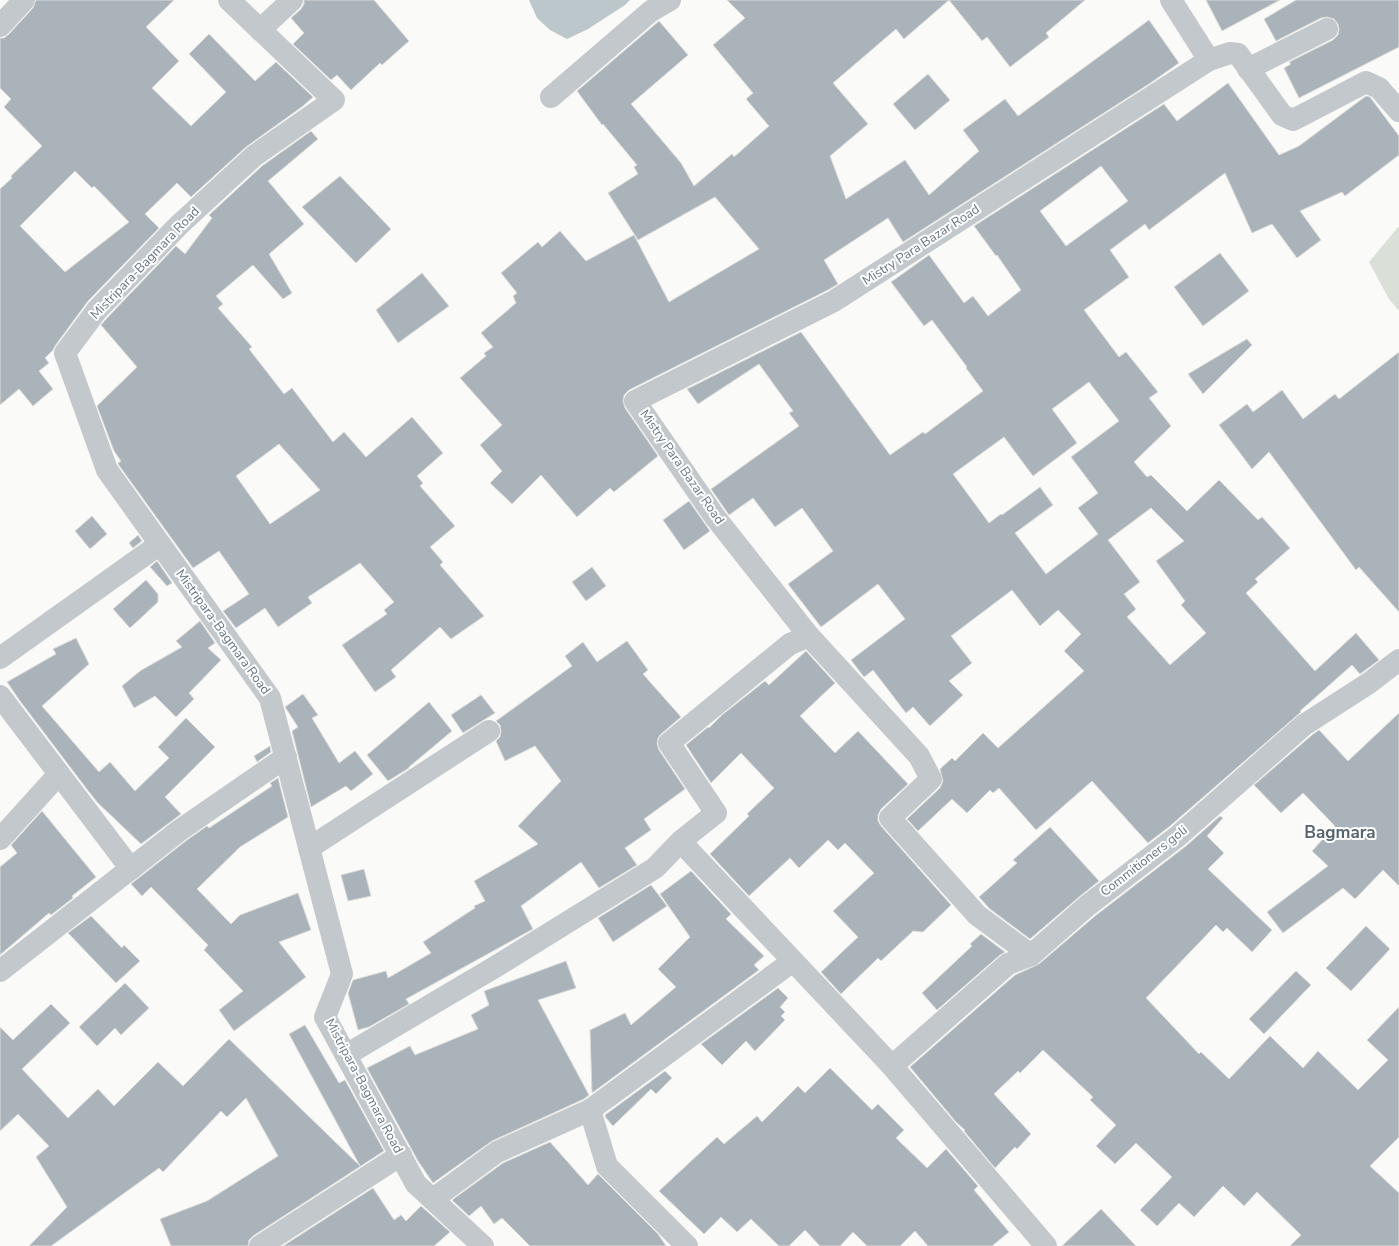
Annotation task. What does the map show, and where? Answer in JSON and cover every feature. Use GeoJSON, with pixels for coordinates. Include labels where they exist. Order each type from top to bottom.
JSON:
{"type":"FeatureCollection","features":[{"type":"Feature","properties":{"kind":"street"},"geometry":{"type":"LineString","coordinates":[[0,26],[24,0]]}},
{"type":"Feature","properties":{"kind":"street"},"geometry":{"type":"LineString","coordinates":[[229,0],[260,30],[292,0]]}},
{"type":"Feature","properties":{"kind":"street"},"geometry":{"type":"LineString","coordinates":[[551,97],[651,10],[670,0]]}},
{"type":"Feature","properties":{"kind":"street"},"geometry":{"type":"LineString","coordinates":[[1171,0],[1209,60],[1230,52],[1238,54],[1282,115],[1293,120],[1366,82],[1379,88],[1399,111]]}},
{"type":"Feature","properties":{"kind":"street"},"geometry":{"type":"LineString","coordinates":[[1248,69],[1327,29]]}},
{"type":"Feature","properties":{"kind":"street","name":"Mistripara-Bagmara Road"},"geometry":{"type":"LineString","coordinates":[[260,30],[334,100],[254,156],[178,226],[96,310],[65,353],[107,470],[270,698],[342,974],[325,1017],[416,1184],[483,1246]]}},
{"type":"Feature","properties":{"kind":"street","name":"Mistry Para Bazar Road"},"geometry":{"type":"LineString","coordinates":[[1031,955],[977,915],[890,818],[931,779],[919,756],[808,636],[715,517],[635,401],[834,301],[1209,60]]}},
{"type":"Feature","properties":{"kind":"street"},"geometry":{"type":"LineString","coordinates":[[0,658],[160,544]]}},
{"type":"Feature","properties":{"kind":"street"},"geometry":{"type":"LineString","coordinates":[[346,1055],[495,967],[655,868],[682,840],[716,813],[669,743],[790,644],[808,636]]}},
{"type":"Feature","properties":{"kind":"street","name":"Commitioners goli"},"geometry":{"type":"LineString","coordinates":[[892,1066],[1008,964],[1031,955],[1087,906],[1178,836],[1304,725],[1369,683],[1399,660]]}},
{"type":"Feature","properties":{"kind":"street"},"geometry":{"type":"LineString","coordinates":[[0,696],[130,869]]}},
{"type":"Feature","properties":{"kind":"street"},"geometry":{"type":"LineString","coordinates":[[310,848],[489,730]]}},
{"type":"Feature","properties":{"kind":"street"},"geometry":{"type":"LineString","coordinates":[[0,971],[180,830],[286,757]]}},
{"type":"Feature","properties":{"kind":"street"},"geometry":{"type":"LineString","coordinates":[[0,839],[59,774]]}},
{"type":"Feature","properties":{"kind":"street"},"geometry":{"type":"LineString","coordinates":[[681,842],[892,1066],[1046,1246]]}},
{"type":"Feature","properties":{"kind":"street"},"geometry":{"type":"LineString","coordinates":[[433,1199],[497,1152],[590,1110],[793,961]]}},
{"type":"Feature","properties":{"kind":"street"},"geometry":{"type":"LineString","coordinates":[[590,1110],[607,1166],[686,1246]]}},
{"type":"Feature","properties":{"kind":"street"},"geometry":{"type":"LineString","coordinates":[[260,1246],[401,1155]]}},
{"type":"Feature","properties":{"kind":"shaded area"},"geometry":{"type":"Polygon","coordinates":[[[529,0],[630,0],[625,5],[588,29],[567,39],[550,30],[537,18],[529,0]]]}},
{"type":"Feature","properties":{"kind":"shaded area"},"geometry":{"type":"Polygon","coordinates":[[[1399,226],[1399,311],[1389,299],[1369,262],[1399,226]]]}},
{"type":"Feature","properties":{"kind":"building"},"geometry":{"type":"Polygon","coordinates":[[[36,0],[174,0],[146,27],[179,61],[152,88],[191,126],[226,92],[189,54],[209,34],[255,81],[276,62],[313,97],[303,106],[246,147],[191,197],[177,183],[145,214],[159,228],[88,301],[53,350],[45,358],[49,363],[39,371],[53,389],[33,406],[19,389],[0,405],[0,189],[12,178],[11,176],[42,146],[4,107],[11,99],[0,88],[0,38],[4,38],[9,34],[33,8],[36,0]],[[75,171],[20,226],[65,272],[129,222],[94,186],[92,188],[75,171]]]}},
{"type":"Feature","properties":{"kind":"building"},"geometry":{"type":"Polygon","coordinates":[[[304,0],[374,0],[409,41],[382,65],[380,63],[351,90],[337,75],[331,80],[293,44],[304,33],[291,18],[301,9],[304,4],[304,0]]]}},
{"type":"Feature","properties":{"kind":"building"},"geometry":{"type":"Polygon","coordinates":[[[727,0],[949,0],[904,39],[896,29],[833,83],[868,124],[830,156],[846,199],[905,160],[929,195],[979,151],[963,130],[1005,99],[1018,116],[1149,20],[1179,63],[1149,84],[903,242],[888,218],[824,260],[838,284],[828,290],[629,390],[624,395],[623,401],[625,408],[658,456],[614,492],[610,488],[577,517],[541,475],[512,504],[490,483],[502,471],[480,445],[502,425],[460,378],[486,356],[484,353],[493,347],[481,333],[516,303],[513,296],[517,293],[501,273],[538,242],[542,247],[560,231],[586,261],[634,235],[669,302],[759,249],[715,197],[638,240],[608,193],[638,174],[634,167],[637,165],[603,124],[602,125],[577,91],[659,21],[688,55],[631,104],[681,163],[694,186],[732,154],[734,157],[769,126],[746,99],[753,93],[713,45],[745,18],[727,0]]]}},
{"type":"Feature","properties":{"kind":"building"},"geometry":{"type":"Polygon","coordinates":[[[949,0],[1085,0],[1046,33],[1049,37],[1010,67],[987,37],[982,41],[949,0]]]}},
{"type":"Feature","properties":{"kind":"building"},"geometry":{"type":"Polygon","coordinates":[[[1206,0],[1280,0],[1222,31],[1206,0]]]}},
{"type":"Feature","properties":{"kind":"building"},"geometry":{"type":"Polygon","coordinates":[[[1296,0],[1399,0],[1399,47],[1299,98],[1284,68],[1291,64],[1289,62],[1333,40],[1338,35],[1339,29],[1338,24],[1334,19],[1327,17],[1321,18],[1276,41],[1264,19],[1296,0]]]}},
{"type":"Feature","properties":{"kind":"building"},"geometry":{"type":"Polygon","coordinates":[[[928,74],[950,100],[915,130],[893,104],[928,74]]]}},
{"type":"Feature","properties":{"kind":"building"},"geometry":{"type":"Polygon","coordinates":[[[1228,83],[1279,155],[1299,146],[1366,96],[1370,97],[1399,136],[1399,155],[1345,196],[1342,192],[1300,211],[1321,240],[1297,258],[1272,224],[1252,233],[1225,173],[1149,230],[1145,224],[1110,250],[1129,277],[1084,310],[1119,357],[1126,352],[1158,392],[1149,398],[1171,426],[1134,462],[1147,477],[1151,475],[1187,511],[1219,480],[1258,520],[1262,517],[1290,548],[1255,579],[1258,582],[1246,593],[1315,671],[1356,633],[1379,660],[1360,674],[1352,665],[1300,711],[1301,712],[1170,826],[1148,843],[1092,781],[1036,830],[999,788],[993,793],[990,790],[967,813],[952,799],[918,831],[907,819],[940,788],[943,781],[940,769],[952,758],[955,761],[983,733],[998,748],[1084,671],[1064,651],[1081,634],[1058,610],[1040,626],[1012,590],[951,636],[972,663],[949,681],[963,695],[930,726],[913,707],[906,713],[873,670],[864,677],[851,660],[905,619],[878,584],[821,627],[788,584],[833,551],[802,508],[775,527],[753,498],[729,515],[711,489],[799,426],[789,413],[793,411],[759,364],[698,404],[687,389],[801,332],[890,455],[923,432],[925,434],[983,391],[932,320],[924,326],[891,282],[929,255],[964,303],[973,296],[988,316],[1021,290],[997,255],[996,256],[974,226],[1164,104],[1177,121],[1228,83]],[[1101,166],[1040,211],[1066,246],[1128,201],[1101,166]],[[1089,382],[1052,409],[1077,443],[1033,476],[1004,437],[953,474],[989,523],[1040,487],[1053,505],[1015,533],[1046,574],[1098,534],[1078,508],[1098,493],[1071,457],[1119,421],[1089,382]],[[1151,508],[1108,540],[1140,582],[1124,594],[1136,609],[1127,617],[1170,665],[1206,633],[1181,605],[1185,601],[1156,561],[1184,541],[1151,508]]]}},
{"type":"Feature","properties":{"kind":"building"},"geometry":{"type":"Polygon","coordinates":[[[311,131],[318,139],[268,181],[304,224],[269,254],[292,293],[283,299],[253,265],[216,296],[223,304],[218,308],[252,347],[249,349],[284,394],[292,388],[333,442],[344,432],[366,457],[412,417],[443,453],[417,476],[423,483],[420,486],[455,526],[430,547],[443,562],[440,565],[484,616],[451,639],[440,627],[391,670],[396,677],[375,692],[342,645],[387,614],[384,610],[394,602],[360,563],[308,597],[312,603],[278,627],[265,608],[236,628],[223,611],[249,594],[219,551],[193,568],[118,464],[121,461],[114,451],[97,406],[137,367],[101,325],[176,246],[185,254],[212,218],[209,215],[262,166],[311,131]],[[279,444],[236,476],[270,524],[320,490],[279,444]]]}},
{"type":"Feature","properties":{"kind":"building"},"geometry":{"type":"Polygon","coordinates":[[[340,176],[391,229],[356,263],[302,207],[340,176]]]}},
{"type":"Feature","properties":{"kind":"building"},"geometry":{"type":"Polygon","coordinates":[[[1220,253],[1249,291],[1203,326],[1174,287],[1220,253]]]}},
{"type":"Feature","properties":{"kind":"building"},"geometry":{"type":"Polygon","coordinates":[[[422,273],[449,306],[398,343],[376,310],[422,273]]]}},
{"type":"Feature","properties":{"kind":"building"},"geometry":{"type":"Polygon","coordinates":[[[1247,339],[1252,345],[1203,394],[1188,374],[1247,339]]]}},
{"type":"Feature","properties":{"kind":"building"},"geometry":{"type":"Polygon","coordinates":[[[1399,352],[1399,612],[1359,567],[1356,570],[1269,452],[1252,469],[1219,425],[1247,404],[1253,412],[1282,390],[1303,419],[1335,394],[1339,399],[1399,352]]]}},
{"type":"Feature","properties":{"kind":"building"},"geometry":{"type":"Polygon","coordinates":[[[689,501],[710,531],[684,550],[663,520],[689,501]]]}},
{"type":"Feature","properties":{"kind":"building"},"geometry":{"type":"Polygon","coordinates":[[[92,516],[107,534],[90,549],[75,531],[92,516]]]}},
{"type":"Feature","properties":{"kind":"building"},"geometry":{"type":"Polygon","coordinates":[[[138,535],[142,541],[133,548],[129,543],[138,535]]]}},
{"type":"Feature","properties":{"kind":"building"},"geometry":{"type":"Polygon","coordinates":[[[157,561],[172,583],[167,586],[150,567],[157,561]]]}},
{"type":"Feature","properties":{"kind":"building"},"geometry":{"type":"Polygon","coordinates":[[[592,567],[606,586],[586,601],[572,582],[592,567]]]}},
{"type":"Feature","properties":{"kind":"building"},"geometry":{"type":"Polygon","coordinates":[[[146,580],[158,594],[158,602],[130,628],[113,609],[146,580]]]}},
{"type":"Feature","properties":{"kind":"building"},"geometry":{"type":"Polygon","coordinates":[[[200,621],[215,643],[208,648],[221,660],[189,693],[194,699],[176,717],[155,696],[134,708],[122,686],[140,671],[182,647],[176,641],[200,621]]]}},
{"type":"Feature","properties":{"kind":"building"},"geometry":{"type":"Polygon","coordinates":[[[76,638],[89,664],[42,706],[99,772],[110,762],[135,791],[169,758],[158,747],[186,718],[215,747],[165,797],[181,814],[141,844],[97,802],[7,682],[56,654],[53,649],[76,638]]]}},
{"type":"Feature","properties":{"kind":"building"},"geometry":{"type":"Polygon","coordinates":[[[627,641],[648,670],[643,674],[681,717],[661,734],[658,738],[657,744],[659,750],[685,789],[644,819],[651,830],[625,848],[637,865],[599,888],[581,862],[521,906],[533,929],[406,999],[409,1004],[369,1027],[358,1030],[348,993],[353,980],[386,971],[388,978],[431,953],[423,942],[475,908],[474,906],[485,901],[474,881],[538,844],[518,826],[561,781],[535,746],[505,761],[496,741],[500,737],[501,731],[500,725],[496,721],[572,666],[565,656],[583,642],[597,662],[627,641]]]}},
{"type":"Feature","properties":{"kind":"building"},"geometry":{"type":"Polygon","coordinates":[[[806,651],[835,683],[800,716],[835,753],[858,731],[908,784],[881,809],[878,815],[878,821],[951,905],[923,932],[913,931],[881,961],[878,958],[841,994],[821,972],[858,937],[833,911],[874,873],[845,843],[838,850],[828,840],[799,868],[790,858],[749,896],[710,854],[749,816],[747,814],[774,788],[741,753],[711,783],[686,745],[708,727],[709,728],[722,715],[765,681],[769,685],[806,651]]]}},
{"type":"Feature","properties":{"kind":"building"},"geometry":{"type":"Polygon","coordinates":[[[303,694],[318,715],[312,718],[339,763],[355,751],[373,774],[351,791],[346,786],[311,807],[292,731],[298,727],[285,707],[303,694]]]}},
{"type":"Feature","properties":{"kind":"building"},"geometry":{"type":"Polygon","coordinates":[[[481,695],[495,713],[463,733],[451,715],[481,695]]]}},
{"type":"Feature","properties":{"kind":"building"},"geometry":{"type":"Polygon","coordinates":[[[429,702],[452,731],[409,768],[388,781],[367,755],[429,702]]]}},
{"type":"Feature","properties":{"kind":"building"},"geometry":{"type":"Polygon","coordinates":[[[1399,713],[1399,886],[1383,870],[1355,899],[1343,888],[1283,933],[1267,912],[1328,866],[1312,851],[1335,826],[1303,793],[1281,813],[1254,785],[1319,730],[1348,761],[1399,713]]]}},
{"type":"Feature","properties":{"kind":"building"},"geometry":{"type":"Polygon","coordinates":[[[270,746],[271,752],[257,762],[254,756],[270,746]]]}},
{"type":"Feature","properties":{"kind":"building"},"geometry":{"type":"Polygon","coordinates":[[[278,778],[288,817],[240,847],[197,889],[231,924],[240,915],[298,893],[311,930],[279,942],[306,977],[234,1031],[219,1010],[243,991],[204,950],[208,945],[151,887],[142,896],[131,884],[207,826],[209,828],[272,786],[270,783],[278,778]]]}},
{"type":"Feature","properties":{"kind":"building"},"geometry":{"type":"Polygon","coordinates":[[[42,811],[96,877],[72,896],[73,898],[51,915],[49,913],[0,955],[0,867],[17,853],[11,845],[42,811]]]}},
{"type":"Feature","properties":{"kind":"building"},"geometry":{"type":"Polygon","coordinates":[[[1220,816],[1223,818],[1207,836],[1224,853],[1208,869],[1272,930],[1252,952],[1227,928],[1223,932],[1216,925],[1146,998],[1199,1054],[1201,1052],[1229,1079],[1270,1036],[1303,1068],[1318,1051],[1358,1090],[1388,1060],[1367,1040],[1399,1007],[1399,1137],[1370,1166],[1399,1193],[1399,1246],[1290,1246],[1301,1235],[1257,1192],[1244,1206],[1223,1186],[1194,1217],[1179,1203],[1157,1226],[1140,1210],[1172,1177],[1136,1143],[1115,1164],[1096,1146],[1116,1125],[1090,1100],[1093,1097],[1043,1050],[1020,1073],[1018,1071],[994,1094],[1031,1134],[1017,1149],[1015,1147],[995,1168],[964,1131],[965,1130],[956,1122],[910,1067],[1015,975],[1039,964],[1095,916],[1186,846],[1220,816]]]}},
{"type":"Feature","properties":{"kind":"building"},"geometry":{"type":"Polygon","coordinates":[[[1050,827],[1099,881],[1030,939],[990,909],[979,897],[1017,863],[1013,860],[1050,827]]]}},
{"type":"Feature","properties":{"kind":"building"},"geometry":{"type":"Polygon","coordinates":[[[364,869],[371,896],[348,901],[341,875],[364,869]]]}},
{"type":"Feature","properties":{"kind":"building"},"geometry":{"type":"Polygon","coordinates":[[[691,871],[731,914],[726,919],[764,956],[754,965],[759,970],[592,1093],[590,1030],[625,1013],[631,1025],[676,987],[658,969],[690,937],[660,894],[691,871]]]}},
{"type":"Feature","properties":{"kind":"building"},"geometry":{"type":"Polygon","coordinates":[[[651,885],[667,906],[613,942],[598,918],[651,885]]]}},
{"type":"Feature","properties":{"kind":"building"},"geometry":{"type":"Polygon","coordinates":[[[91,916],[122,948],[124,945],[140,961],[116,983],[68,933],[91,916]]]}},
{"type":"Feature","properties":{"kind":"building"},"geometry":{"type":"Polygon","coordinates":[[[1366,926],[1390,949],[1351,991],[1326,968],[1366,926]]]}},
{"type":"Feature","properties":{"kind":"building"},"geometry":{"type":"Polygon","coordinates":[[[981,934],[1005,952],[937,1010],[922,993],[972,946],[970,944],[981,934]]]}},
{"type":"Feature","properties":{"kind":"building"},"geometry":{"type":"Polygon","coordinates":[[[566,961],[576,988],[538,1000],[589,1095],[584,1099],[492,1141],[433,1183],[418,1161],[367,1068],[410,1046],[415,1055],[478,1029],[471,1015],[489,1005],[484,991],[566,961]]]}},
{"type":"Feature","properties":{"kind":"building"},"geometry":{"type":"Polygon","coordinates":[[[1296,971],[1311,985],[1264,1034],[1249,1019],[1296,971]]]}},
{"type":"Feature","properties":{"kind":"building"},"geometry":{"type":"Polygon","coordinates":[[[125,983],[149,1008],[121,1035],[115,1028],[97,1046],[79,1027],[125,983]]]}},
{"type":"Feature","properties":{"kind":"building"},"geometry":{"type":"Polygon","coordinates":[[[778,988],[788,998],[780,1007],[785,1012],[781,1016],[785,1020],[755,1051],[746,1041],[722,1065],[701,1044],[778,988]]]}},
{"type":"Feature","properties":{"kind":"building"},"geometry":{"type":"Polygon","coordinates":[[[51,1004],[70,1023],[22,1069],[68,1118],[98,1089],[114,1106],[158,1062],[183,1086],[229,1039],[360,1166],[289,1034],[305,1025],[339,1083],[345,1080],[384,1151],[253,1236],[249,1240],[248,1246],[171,1246],[160,1219],[207,1201],[278,1156],[246,1098],[227,1117],[221,1111],[163,1172],[159,1168],[51,1246],[29,1246],[67,1207],[36,1157],[49,1146],[18,1114],[0,1131],[0,1027],[13,1040],[51,1004]]]}},
{"type":"Feature","properties":{"kind":"building"},"geometry":{"type":"Polygon","coordinates":[[[830,1068],[872,1110],[878,1104],[904,1130],[896,1138],[927,1168],[946,1149],[978,1186],[974,1190],[1009,1232],[992,1246],[928,1246],[915,1231],[900,1246],[867,1246],[853,1232],[840,1246],[820,1246],[805,1230],[789,1246],[779,1246],[751,1219],[737,1232],[721,1217],[704,1234],[659,1191],[717,1137],[724,1144],[757,1116],[762,1122],[798,1086],[805,1093],[830,1068]]]}},
{"type":"Feature","properties":{"kind":"building"},"geometry":{"type":"Polygon","coordinates":[[[665,1071],[672,1078],[656,1094],[651,1089],[613,1126],[605,1115],[665,1071]]]}},
{"type":"Feature","properties":{"kind":"building"},"geometry":{"type":"Polygon","coordinates":[[[550,1142],[588,1185],[598,1174],[658,1234],[666,1246],[530,1246],[502,1218],[494,1224],[481,1206],[469,1216],[452,1200],[503,1163],[550,1142]]]}},
{"type":"Feature","properties":{"kind":"building"},"geometry":{"type":"Polygon","coordinates":[[[373,1188],[394,1220],[401,1215],[406,1221],[421,1206],[450,1232],[434,1246],[283,1246],[373,1188]]]}},
{"type":"Feature","properties":{"kind":"building"},"geometry":{"type":"Polygon","coordinates":[[[1101,1209],[1136,1246],[1062,1246],[1101,1209]]]}},
{"type":"Feature","properties":{"kind":"district","name":"Bagmara"},"geometry":{"type":"Point","coordinates":[1340,832]}}]}
